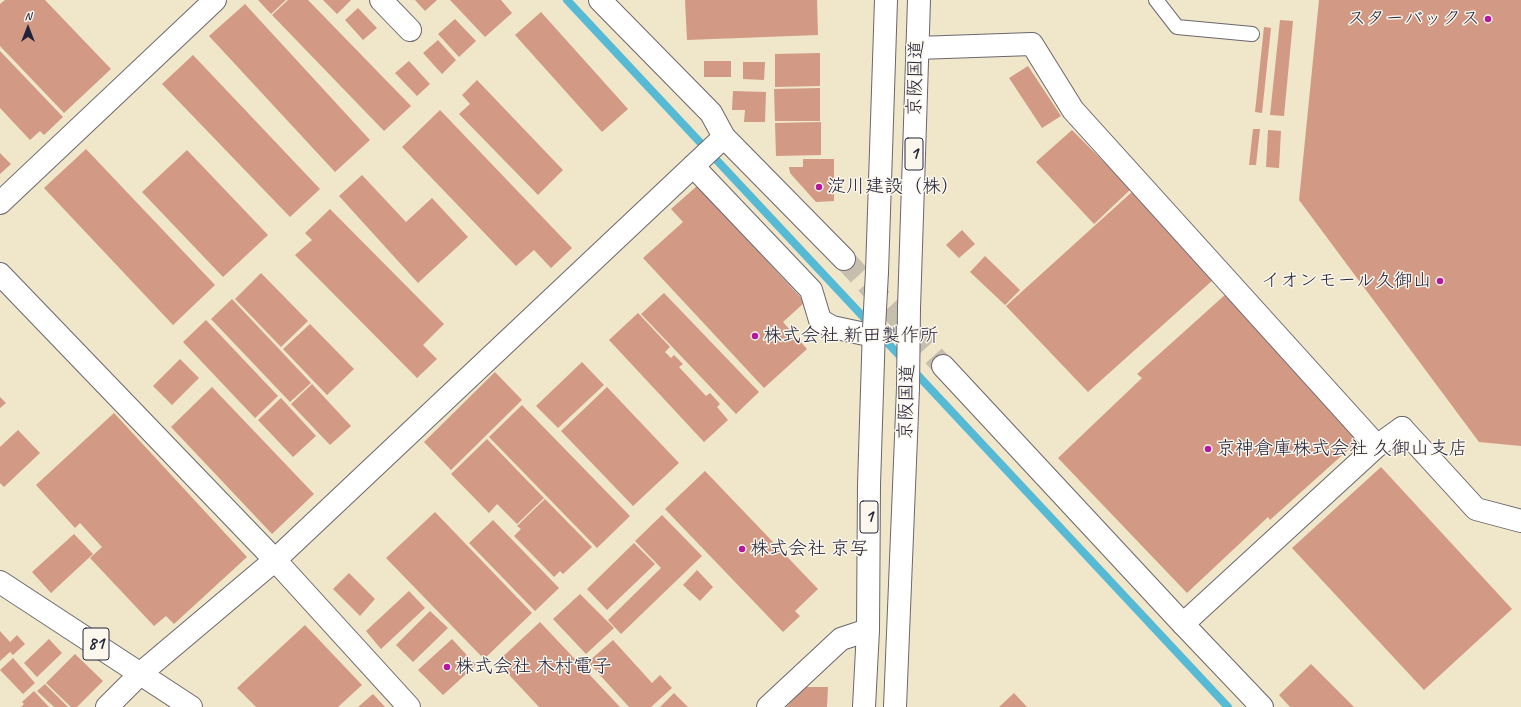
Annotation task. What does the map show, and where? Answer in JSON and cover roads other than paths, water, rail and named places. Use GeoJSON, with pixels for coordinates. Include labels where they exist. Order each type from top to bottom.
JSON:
{"type":"FeatureCollection","features":[{"type":"Feature","properties":{"kind":"main road"},"geometry":{"type":"LineString","coordinates":[[0,203],[215,0]]}},
{"type":"Feature","properties":{"kind":"main road"},"geometry":{"type":"LineString","coordinates":[[382,0],[410,30]]}},
{"type":"Feature","properties":{"kind":"main road"},"geometry":{"type":"LineString","coordinates":[[600,0],[711,113],[724,137],[844,259]]}},
{"type":"Feature","properties":{"kind":"main road","name":"京阪国道"},"geometry":{"type":"LineString","coordinates":[[864,707],[868,630],[869,484],[886,0]]}},
{"type":"Feature","properties":{"kind":"main road","name":"京阪国道"},"geometry":{"type":"LineString","coordinates":[[895,707],[908,388],[909,308],[919,0]]}},
{"type":"Feature","properties":{"kind":"main road"},"geometry":{"type":"LineString","coordinates":[[917,48],[1032,44],[1073,110],[1377,446]]}},
{"type":"Feature","properties":{"kind":"main road"},"geometry":{"type":"LineString","coordinates":[[107,707],[141,673],[275,560],[724,137]]}},
{"type":"Feature","properties":{"kind":"main road"},"geometry":{"type":"LineString","coordinates":[[692,166],[811,290],[820,320],[832,327],[874,332]]}},
{"type":"Feature","properties":{"kind":"main road"},"geometry":{"type":"LineString","coordinates":[[0,274],[275,560],[409,707]]}},
{"type":"Feature","properties":{"kind":"main road"},"geometry":{"type":"LineString","coordinates":[[943,366],[1262,707]]}},
{"type":"Feature","properties":{"kind":"main road"},"geometry":{"type":"LineString","coordinates":[[1183,624],[1377,446],[1402,428],[1476,510],[1521,521]]}},
{"type":"Feature","properties":{"kind":"main road","name":"81"},"geometry":{"type":"LineString","coordinates":[[0,582],[191,707]]}},
{"type":"Feature","properties":{"kind":"main road"},"geometry":{"type":"LineString","coordinates":[[768,707],[841,639],[868,630]]}},
{"type":"Feature","properties":{"kind":"lane"},"geometry":{"type":"LineString","coordinates":[[1156,0],[1177,27],[1252,34]]}},
{"type":"Feature","properties":{"kind":"waterway"},"geometry":{"type":"LineString","coordinates":[[567,0],[1228,707]]}},
{"type":"Feature","properties":{"kind":"tunnel"},"geometry":{"type":"LineString","coordinates":[[844,259],[943,366]]}},
{"type":"Feature","properties":{"kind":"place","name":"スターバックス"},"geometry":{"type":"Point","coordinates":[1488,19]}},
{"type":"Feature","properties":{"kind":"place","name":"淀川建設（株）"},"geometry":{"type":"Point","coordinates":[819,187]}},
{"type":"Feature","properties":{"kind":"place","name":"イオンモール久御山"},"geometry":{"type":"Point","coordinates":[1440,281]}},
{"type":"Feature","properties":{"kind":"place","name":"株式会社 新田製作所"},"geometry":{"type":"Point","coordinates":[755,336]}},
{"type":"Feature","properties":{"kind":"place","name":"京神倉庫株式会社 久御山支店"},"geometry":{"type":"Point","coordinates":[1208,449]}},
{"type":"Feature","properties":{"kind":"place","name":"株式会社 京写"},"geometry":{"type":"Point","coordinates":[742,549]}},
{"type":"Feature","properties":{"kind":"place","name":"株式会社 木村電子"},"geometry":{"type":"Point","coordinates":[447,667]}}]}
